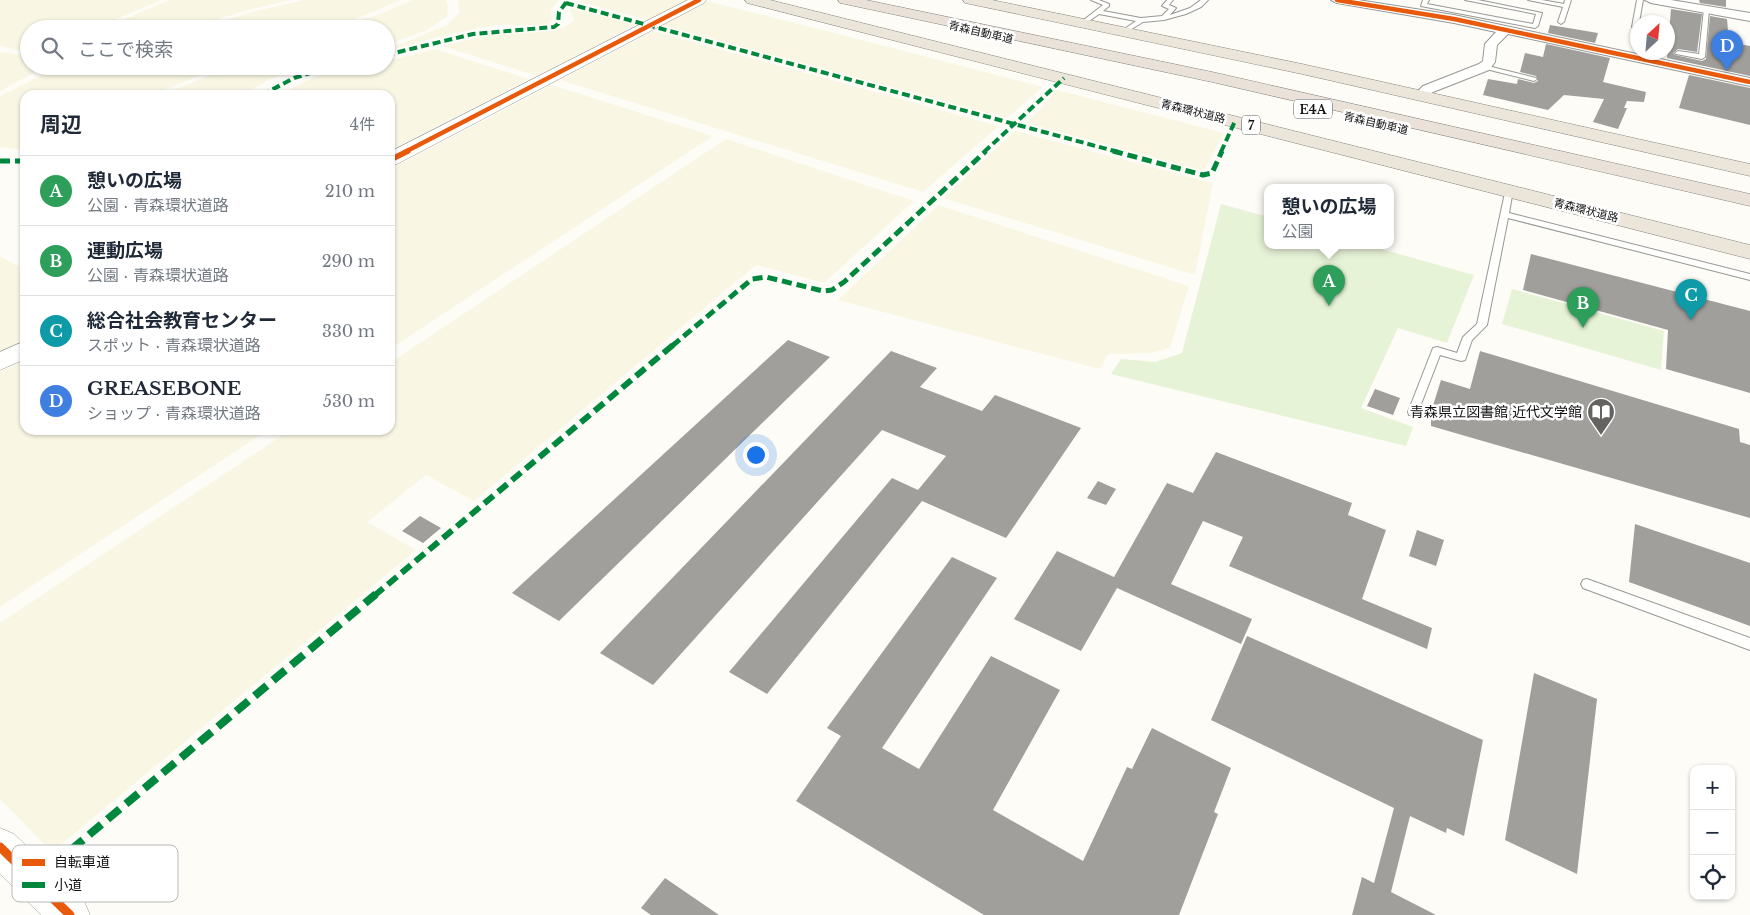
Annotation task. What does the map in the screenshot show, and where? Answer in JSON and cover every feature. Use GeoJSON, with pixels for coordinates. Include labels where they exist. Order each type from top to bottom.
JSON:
{"type":"FeatureCollection","features":[{"type":"Feature","properties":{"kind":"highway","name":"青森環状道路"},"geometry":{"type":"LineString","coordinates":[[752,0],[1750,252]]}},
{"type":"Feature","properties":{"kind":"highway","name":"青森自動車道"},"geometry":{"type":"LineString","coordinates":[[845,0],[1405,130],[1745,205]]}},
{"type":"Feature","properties":{"kind":"highway"},"geometry":{"type":"LineString","coordinates":[[970,0],[1126,31],[1421,95],[1750,170]]}},
{"type":"Feature","properties":{"kind":"street"},"geometry":{"type":"LineString","coordinates":[[395,157],[699,0]]}},
{"type":"Feature","properties":{"kind":"street"},"geometry":{"type":"LineString","coordinates":[[1337,0],[1352,1],[1506,30],[1750,82]]}},
{"type":"Feature","properties":{"kind":"street"},"geometry":{"type":"LineString","coordinates":[[1651,0],[1750,17]]}},
{"type":"Feature","properties":{"kind":"street"},"geometry":{"type":"LineString","coordinates":[[1421,95],[1428,89],[1484,67],[1489,62],[1491,44],[1506,30]]}},
{"type":"Feature","properties":{"kind":"street"},"geometry":{"type":"LineString","coordinates":[[0,362],[20,352]]}},
{"type":"Feature","properties":{"kind":"street"},"geometry":{"type":"LineString","coordinates":[[0,847],[12,859]]}},
{"type":"Feature","properties":{"kind":"street"},"geometry":{"type":"LineString","coordinates":[[57,902],[70,915]]}},
{"type":"Feature","properties":{"kind":"lane"},"geometry":{"type":"LineString","coordinates":[[1083,22],[1106,5],[1094,0]]}},
{"type":"Feature","properties":{"kind":"lane"},"geometry":{"type":"LineString","coordinates":[[1164,18],[1173,8],[1165,6],[1170,0]]}},
{"type":"Feature","properties":{"kind":"lane"},"geometry":{"type":"LineString","coordinates":[[1098,12],[1141,20],[1164,18],[1200,6],[1206,0]]}},
{"type":"Feature","properties":{"kind":"lane"},"geometry":{"type":"LineString","coordinates":[[1426,0],[1423,5],[1535,26],[1539,13],[1468,0]]}},
{"type":"Feature","properties":{"kind":"lane"},"geometry":{"type":"LineString","coordinates":[[1531,0],[1567,3],[1561,22]]}},
{"type":"Feature","properties":{"kind":"lane"},"geometry":{"type":"LineString","coordinates":[[1637,15],[1640,0]]}},
{"type":"Feature","properties":{"kind":"lane"},"geometry":{"type":"LineString","coordinates":[[1678,53],[1702,58],[1706,10]]}},
{"type":"Feature","properties":{"kind":"lane"},"geometry":{"type":"LineString","coordinates":[[1126,31],[1141,20]]}},
{"type":"Feature","properties":{"kind":"lane"},"geometry":{"type":"LineString","coordinates":[[1484,67],[1534,79]]}},
{"type":"Feature","properties":{"kind":"lane"},"geometry":{"type":"LineString","coordinates":[[1413,412],[1437,350],[1461,358],[1467,339],[1482,325],[1506,215],[1509,190]]}},
{"type":"Feature","properties":{"kind":"lane"},"geometry":{"type":"LineString","coordinates":[[1506,215],[1750,277]]}},
{"type":"Feature","properties":{"kind":"lane"},"geometry":{"type":"LineString","coordinates":[[1587,584],[1750,644]]}},
{"type":"Feature","properties":{"kind":"shaded area"},"geometry":{"type":"Polygon","coordinates":[[[0,0],[162,0],[114,20],[20,20],[20,50],[0,46],[0,0]]]}},
{"type":"Feature","properties":{"kind":"shaded area"},"geometry":{"type":"Polygon","coordinates":[[[169,0],[291,0],[215,20],[122,20],[169,0]]]}},
{"type":"Feature","properties":{"kind":"shaded area"},"geometry":{"type":"Polygon","coordinates":[[[304,0],[401,0],[351,20],[226,20],[304,0]]]}},
{"type":"Feature","properties":{"kind":"shaded area"},"geometry":{"type":"Polygon","coordinates":[[[412,0],[446,0],[448,6],[447,17],[425,31],[395,42],[395,20],[361,20],[412,0]]]}},
{"type":"Feature","properties":{"kind":"shaded area"},"geometry":{"type":"Polygon","coordinates":[[[458,0],[559,0],[551,10],[552,19],[550,23],[541,25],[497,25],[450,34],[395,49],[395,46],[447,25],[459,13],[458,0]]]}},
{"type":"Feature","properties":{"kind":"shaded area"},"geometry":{"type":"Polygon","coordinates":[[[581,0],[688,0],[649,20],[580,2],[581,0]]]}},
{"type":"Feature","properties":{"kind":"shaded area"},"geometry":{"type":"Polygon","coordinates":[[[706,1],[1043,87],[1007,118],[661,25],[706,1]]]}},
{"type":"Feature","properties":{"kind":"shaded area"},"geometry":{"type":"Polygon","coordinates":[[[572,8],[636,25],[537,76],[442,46],[490,35],[555,31],[565,27],[574,20],[569,9],[572,8]]]}},
{"type":"Feature","properties":{"kind":"shaded area"},"geometry":{"type":"Polygon","coordinates":[[[653,31],[999,126],[923,192],[560,80],[653,31]]]}},
{"type":"Feature","properties":{"kind":"shaded area"},"geometry":{"type":"Polygon","coordinates":[[[435,49],[529,79],[395,148],[395,90],[289,90],[320,75],[395,75],[395,59],[435,49]]]}},
{"type":"Feature","properties":{"kind":"shaded area"},"geometry":{"type":"Polygon","coordinates":[[[0,52],[20,55],[20,75],[30,75],[0,91],[0,52]]]}},
{"type":"Feature","properties":{"kind":"shaded area"},"geometry":{"type":"Polygon","coordinates":[[[42,75],[201,75],[164,90],[20,90],[20,150],[0,147],[0,96],[42,75]]]}},
{"type":"Feature","properties":{"kind":"shaded area"},"geometry":{"type":"Polygon","coordinates":[[[212,75],[282,75],[250,90],[173,90],[212,75]]]}},
{"type":"Feature","properties":{"kind":"shaded area"},"geometry":{"type":"Polygon","coordinates":[[[552,85],[713,136],[395,346],[395,166],[552,85]]]}},
{"type":"Feature","properties":{"kind":"shaded area"},"geometry":{"type":"Polygon","coordinates":[[[1057,90],[1224,133],[1204,171],[1027,123],[1057,90]]]}},
{"type":"Feature","properties":{"kind":"shaded area"},"geometry":{"type":"Polygon","coordinates":[[[1015,131],[1213,183],[1195,275],[943,198],[1015,131]]]}},
{"type":"Feature","properties":{"kind":"shaded area"},"geometry":{"type":"Polygon","coordinates":[[[726,139],[914,201],[824,283],[756,265],[474,501],[426,475],[367,522],[416,550],[60,845],[45,845],[0,799],[0,623],[282,435],[395,435],[395,360],[726,139]]]}},
{"type":"Feature","properties":{"kind":"shaded area"},"geometry":{"type":"Polygon","coordinates":[[[938,205],[1189,286],[1170,348],[1151,353],[1108,354],[1100,369],[838,300],[938,205]]]}},
{"type":"Feature","properties":{"kind":"shaded area"},"geometry":{"type":"Polygon","coordinates":[[[0,256],[20,267],[20,343],[0,353],[0,256]]]}},
{"type":"Feature","properties":{"kind":"shaded area"},"geometry":{"type":"Polygon","coordinates":[[[20,362],[20,435],[260,435],[0,607],[0,372],[20,362]]]}},
{"type":"Feature","properties":{"kind":"green space"},"geometry":{"type":"Polygon","coordinates":[[[1221,204],[1264,216],[1264,249],[1381,249],[1474,275],[1447,343],[1398,328],[1361,408],[1413,427],[1406,446],[1111,374],[1121,359],[1155,362],[1182,353],[1221,204]]]}},
{"type":"Feature","properties":{"kind":"green space"},"geometry":{"type":"Polygon","coordinates":[[[1512,289],[1664,331],[1661,370],[1502,324],[1512,289]]]}},
{"type":"Feature","properties":{"kind":"building"},"geometry":{"type":"Polygon","coordinates":[[[1699,0],[1726,0],[1726,7],[1700,3],[1699,0]]]}},
{"type":"Feature","properties":{"kind":"building"},"geometry":{"type":"Polygon","coordinates":[[[1671,9],[1702,14],[1697,52],[1678,49],[1675,51],[1675,15],[1671,15],[1671,9]]]}},
{"type":"Feature","properties":{"kind":"building"},"geometry":{"type":"Polygon","coordinates":[[[1710,16],[1727,19],[1729,42],[1750,46],[1750,76],[1675,60],[1675,55],[1702,61],[1706,59],[1710,16]]]}},
{"type":"Feature","properties":{"kind":"building"},"geometry":{"type":"Polygon","coordinates":[[[1550,25],[1598,33],[1595,43],[1548,33],[1550,25]]]}},
{"type":"Feature","properties":{"kind":"building"},"geometry":{"type":"Polygon","coordinates":[[[1546,44],[1610,58],[1603,82],[1646,92],[1644,102],[1627,101],[1624,108],[1627,108],[1618,129],[1593,122],[1604,99],[1564,95],[1548,110],[1483,95],[1488,79],[1517,84],[1518,79],[1534,83],[1538,81],[1536,76],[1520,72],[1525,53],[1543,57],[1546,44]]]}},
{"type":"Feature","properties":{"kind":"building"},"geometry":{"type":"Polygon","coordinates":[[[1689,75],[1750,88],[1750,125],[1679,108],[1689,75]]]}},
{"type":"Feature","properties":{"kind":"building"},"geometry":{"type":"Polygon","coordinates":[[[1531,254],[1750,311],[1750,393],[1666,369],[1668,330],[1523,290],[1531,254]]]}},
{"type":"Feature","properties":{"kind":"building"},"geometry":{"type":"Polygon","coordinates":[[[788,340],[830,357],[559,621],[512,593],[788,340]]]}},
{"type":"Feature","properties":{"kind":"building"},"geometry":{"type":"Polygon","coordinates":[[[891,351],[937,368],[920,387],[982,411],[995,395],[1081,428],[1006,538],[922,501],[767,694],[729,672],[892,478],[918,490],[946,456],[882,430],[653,685],[600,653],[891,351]]]}},
{"type":"Feature","properties":{"kind":"building","name":"青森県立図書館 近代文学館"},"geometry":{"type":"Polygon","coordinates":[[[1480,351],[1739,429],[1740,442],[1750,445],[1750,518],[1431,426],[1431,412],[1441,380],[1470,389],[1480,351]]]}},
{"type":"Feature","properties":{"kind":"building"},"geometry":{"type":"Polygon","coordinates":[[[1375,389],[1400,398],[1393,415],[1367,406],[1375,389]]]}},
{"type":"Feature","properties":{"kind":"building"},"geometry":{"type":"Polygon","coordinates":[[[1216,452],[1352,503],[1348,515],[1386,530],[1362,599],[1432,628],[1427,649],[1229,566],[1243,537],[1203,521],[1171,584],[1252,619],[1241,644],[1117,588],[1081,651],[1014,619],[1057,551],[1114,577],[1167,483],[1193,493],[1216,452]]]}},
{"type":"Feature","properties":{"kind":"building"},"geometry":{"type":"Polygon","coordinates":[[[1098,481],[1116,489],[1106,505],[1087,498],[1098,481]]]}},
{"type":"Feature","properties":{"kind":"building"},"geometry":{"type":"Polygon","coordinates":[[[420,516],[441,528],[423,543],[402,531],[420,516]]]}},
{"type":"Feature","properties":{"kind":"building"},"geometry":{"type":"Polygon","coordinates":[[[1635,524],[1750,563],[1750,626],[1629,582],[1635,524]]]}},
{"type":"Feature","properties":{"kind":"building"},"geometry":{"type":"Polygon","coordinates":[[[1417,530],[1444,540],[1436,566],[1409,556],[1417,530]]]}},
{"type":"Feature","properties":{"kind":"building"},"geometry":{"type":"Polygon","coordinates":[[[952,557],[997,578],[882,748],[919,769],[991,656],[1060,690],[993,810],[1083,861],[1127,767],[1132,769],[1152,728],[1231,768],[1214,812],[1218,814],[1179,915],[984,915],[796,801],[841,736],[827,728],[952,557]]]}},
{"type":"Feature","properties":{"kind":"building"},"geometry":{"type":"Polygon","coordinates":[[[1247,636],[1483,740],[1464,836],[1447,828],[1446,833],[1410,816],[1391,892],[1436,915],[1352,915],[1362,877],[1374,883],[1394,808],[1211,720],[1247,636]]]}},
{"type":"Feature","properties":{"kind":"building"},"geometry":{"type":"Polygon","coordinates":[[[1534,673],[1597,699],[1577,874],[1505,840],[1534,673]]]}},
{"type":"Feature","properties":{"kind":"building"},"geometry":{"type":"Polygon","coordinates":[[[665,878],[719,915],[651,915],[641,908],[665,878]]]}},
{"type":"Feature","properties":{"kind":"marked path"},"geometry":{"type":"LineString","coordinates":[[395,53],[473,34],[554,27],[558,24],[559,12],[568,0]]}},
{"type":"Feature","properties":{"kind":"marked path"},"geometry":{"type":"LineString","coordinates":[[566,3],[1203,175],[1212,173],[1235,121]]}},
{"type":"Feature","properties":{"kind":"marked path"},"geometry":{"type":"LineString","coordinates":[[271,90],[304,75]]}},
{"type":"Feature","properties":{"kind":"marked path"},"geometry":{"type":"LineString","coordinates":[[77,845],[752,279],[766,277],[823,291],[832,290],[844,282],[1064,78]]}},
{"type":"Feature","properties":{"kind":"marked path"},"geometry":{"type":"LineString","coordinates":[[0,161],[20,161]]}},
{"type":"Feature","properties":{"kind":"cycle path"},"geometry":{"type":"LineString","coordinates":[[395,157],[699,0]]}},
{"type":"Feature","properties":{"kind":"cycle path"},"geometry":{"type":"LineString","coordinates":[[1337,0],[1454,19],[1750,82]]}},
{"type":"Feature","properties":{"kind":"cycle path"},"geometry":{"type":"LineString","coordinates":[[0,847],[12,859]]}},
{"type":"Feature","properties":{"kind":"cycle path"},"geometry":{"type":"LineString","coordinates":[[57,902],[70,915]]}},
{"type":"Feature","properties":{"kind":"place","name":"GREASEBONE"},"geometry":{"type":"Point","coordinates":[1727,71]}},
{"type":"Feature","properties":{"kind":"place","name":"憩いの広場"},"geometry":{"type":"Point","coordinates":[1329,306]}},
{"type":"Feature","properties":{"kind":"place","name":"総合社会教育センター"},"geometry":{"type":"Point","coordinates":[1691,320]}},
{"type":"Feature","properties":{"kind":"place","name":"運動広場"},"geometry":{"type":"Point","coordinates":[1583,328]}},
{"type":"Feature","properties":{"kind":"place","name":"青森県立図書館 近代文学館"},"geometry":{"type":"Point","coordinates":[1601,436]}}]}
